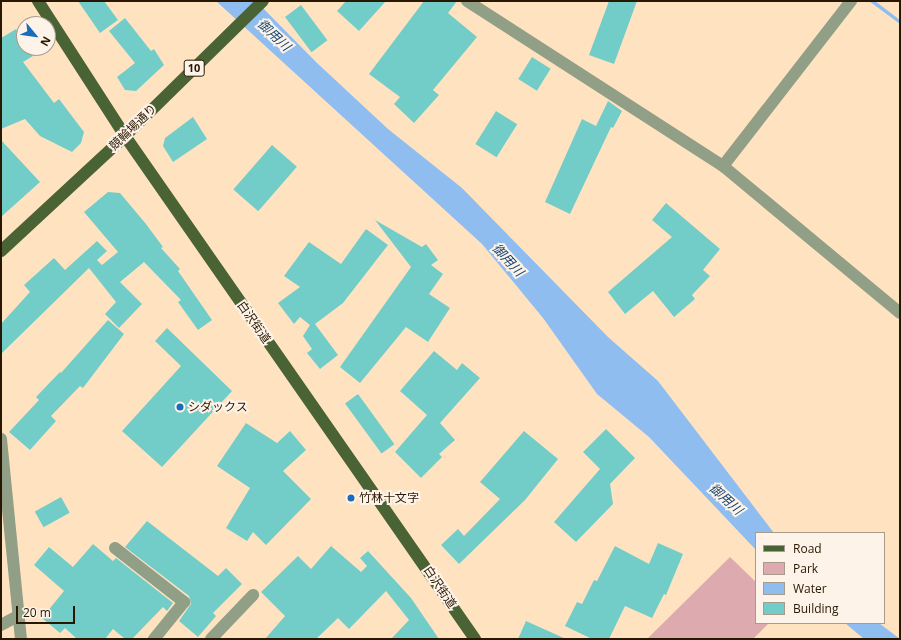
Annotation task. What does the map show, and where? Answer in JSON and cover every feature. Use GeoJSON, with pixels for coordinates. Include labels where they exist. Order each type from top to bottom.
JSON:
{"type":"FeatureCollection","features":[{"type":"Feature","properties":{"kind":"main road","name":"白沢街道"},"geometry":{"type":"LineString","coordinates":[[38,1],[125,136],[475,639]]}},
{"type":"Feature","properties":{"kind":"main road","name":"競輪場通り"},"geometry":{"type":"LineString","coordinates":[[1,251],[125,136],[263,1]]}},
{"type":"Feature","properties":{"kind":"street"},"geometry":{"type":"LineString","coordinates":[[466,1],[724,166],[900,313]]}},
{"type":"Feature","properties":{"kind":"street"},"geometry":{"type":"LineString","coordinates":[[724,166],[851,1]]}},
{"type":"Feature","properties":{"kind":"street"},"geometry":{"type":"LineString","coordinates":[[1,440],[20,615],[21,639]]}},
{"type":"Feature","properties":{"kind":"street"},"geometry":{"type":"LineString","coordinates":[[115,548],[184,602],[154,639]]}},
{"type":"Feature","properties":{"kind":"street"},"geometry":{"type":"LineString","coordinates":[[211,639],[226,621],[253,595]]}},
{"type":"Feature","properties":{"kind":"street"},"geometry":{"type":"LineString","coordinates":[[1,625],[20,615]]}},
{"type":"Feature","properties":{"kind":"green space"},"geometry":{"type":"Polygon","coordinates":[[[730,557],[755,581],[755,624],[768,624],[753,639],[647,639],[730,557]]]}},
{"type":"Feature","properties":{"kind":"water","name":"御用川"},"geometry":{"type":"Polygon","coordinates":[[[216,1],[256,1],[316,62],[388,129],[462,188],[608,337],[658,381],[773,532],[755,532],[755,549],[649,437],[597,394],[543,318],[482,244],[216,1]]]}},
{"type":"Feature","properties":{"kind":"water"},"geometry":{"type":"Polygon","coordinates":[[[869,1],[875,1],[900,20],[900,24],[869,1]]]}},
{"type":"Feature","properties":{"kind":"water"},"geometry":{"type":"Polygon","coordinates":[[[846,624],[880,624],[900,639],[864,639],[846,624]]]}},
{"type":"Feature","properties":{"kind":"building"},"geometry":{"type":"Polygon","coordinates":[[[78,1],[104,1],[118,20],[100,33],[78,1]]]}},
{"type":"Feature","properties":{"kind":"building"},"geometry":{"type":"Polygon","coordinates":[[[346,1],[386,1],[359,31],[337,11],[346,1]]]}},
{"type":"Feature","properties":{"kind":"building"},"geometry":{"type":"Polygon","coordinates":[[[424,1],[457,1],[448,13],[477,37],[433,90],[439,95],[414,123],[394,104],[400,97],[369,74],[424,1]]]}},
{"type":"Feature","properties":{"kind":"building"},"geometry":{"type":"Polygon","coordinates":[[[609,1],[637,1],[614,64],[589,55],[609,1]]]}},
{"type":"Feature","properties":{"kind":"building"},"geometry":{"type":"Polygon","coordinates":[[[301,5],[327,40],[312,52],[285,17],[301,5]]]}},
{"type":"Feature","properties":{"kind":"building"},"geometry":{"type":"Polygon","coordinates":[[[125,18],[151,51],[154,49],[164,65],[136,91],[125,90],[117,77],[135,63],[109,31],[125,18]]]}},
{"type":"Feature","properties":{"kind":"building"},"geometry":{"type":"Polygon","coordinates":[[[16,29],[16,56],[33,56],[23,62],[54,103],[59,99],[84,132],[81,143],[72,152],[40,136],[25,119],[1,129],[1,38],[16,29]]]}},
{"type":"Feature","properties":{"kind":"building"},"geometry":{"type":"Polygon","coordinates":[[[532,57],[551,69],[537,91],[518,79],[532,57]]]}},
{"type":"Feature","properties":{"kind":"building"},"geometry":{"type":"Polygon","coordinates":[[[608,101],[622,111],[613,128],[611,127],[570,214],[545,202],[582,119],[596,126],[608,101]]]}},
{"type":"Feature","properties":{"kind":"building"},"geometry":{"type":"Polygon","coordinates":[[[496,111],[517,124],[497,157],[475,144],[496,111]]]}},
{"type":"Feature","properties":{"kind":"building"},"geometry":{"type":"Polygon","coordinates":[[[193,117],[207,139],[173,162],[163,146],[165,138],[193,117]]]}},
{"type":"Feature","properties":{"kind":"building"},"geometry":{"type":"Polygon","coordinates":[[[1,140],[40,182],[1,217],[1,140]]]}},
{"type":"Feature","properties":{"kind":"building"},"geometry":{"type":"Polygon","coordinates":[[[272,145],[297,167],[258,211],[233,190],[272,145]]]}},
{"type":"Feature","properties":{"kind":"building"},"geometry":{"type":"Polygon","coordinates":[[[108,192],[120,193],[146,224],[163,247],[161,248],[180,269],[178,271],[212,320],[198,330],[178,302],[181,300],[144,262],[120,282],[142,304],[119,328],[105,314],[116,302],[89,268],[1,354],[1,324],[30,292],[24,285],[54,258],[65,270],[97,241],[107,251],[97,260],[102,265],[118,252],[84,212],[108,192]]]}},
{"type":"Feature","properties":{"kind":"building"},"geometry":{"type":"Polygon","coordinates":[[[666,203],[720,249],[703,270],[710,276],[692,295],[695,299],[674,317],[653,291],[625,314],[608,292],[672,237],[652,220],[666,203]]]}},
{"type":"Feature","properties":{"kind":"building"},"geometry":{"type":"Polygon","coordinates":[[[375,220],[422,247],[426,244],[438,260],[431,265],[443,274],[429,294],[450,308],[428,342],[406,327],[360,383],[340,367],[411,267],[375,220]]]}},
{"type":"Feature","properties":{"kind":"building"},"geometry":{"type":"Polygon","coordinates":[[[366,229],[388,245],[343,303],[315,324],[338,355],[320,369],[307,353],[312,349],[303,336],[310,325],[300,317],[294,324],[278,303],[300,287],[284,276],[309,242],[341,264],[366,229]]]}},
{"type":"Feature","properties":{"kind":"building"},"geometry":{"type":"Polygon","coordinates":[[[108,320],[124,334],[83,388],[80,386],[51,416],[56,421],[30,450],[9,432],[39,400],[36,397],[60,372],[61,373],[108,320]]]}},
{"type":"Feature","properties":{"kind":"building","name":"シダックス"},"geometry":{"type":"Polygon","coordinates":[[[167,328],[232,391],[162,467],[122,431],[181,366],[155,341],[167,328]]]}},
{"type":"Feature","properties":{"kind":"building"},"geometry":{"type":"Polygon","coordinates":[[[434,351],[457,370],[462,363],[480,378],[440,423],[455,440],[439,454],[442,457],[421,478],[395,452],[427,415],[400,391],[434,351]]]}},
{"type":"Feature","properties":{"kind":"building"},"geometry":{"type":"Polygon","coordinates":[[[358,394],[394,444],[381,454],[345,403],[358,394]]]}},
{"type":"Feature","properties":{"kind":"building"},"geometry":{"type":"Polygon","coordinates":[[[246,423],[277,443],[290,431],[306,450],[283,471],[311,499],[266,545],[253,532],[247,541],[226,528],[250,488],[217,466],[246,423]]]}},
{"type":"Feature","properties":{"kind":"building"},"geometry":{"type":"Polygon","coordinates":[[[606,429],[635,458],[610,484],[613,504],[576,542],[554,522],[600,469],[583,452],[606,429]]]}},
{"type":"Feature","properties":{"kind":"building"},"geometry":{"type":"Polygon","coordinates":[[[524,431],[558,459],[525,500],[459,564],[441,545],[458,529],[464,536],[500,499],[480,482],[524,431]]]}},
{"type":"Feature","properties":{"kind":"building"},"geometry":{"type":"Polygon","coordinates":[[[61,497],[70,513],[43,527],[35,512],[61,497]]]}},
{"type":"Feature","properties":{"kind":"building"},"geometry":{"type":"Polygon","coordinates":[[[147,521],[218,576],[226,568],[242,584],[213,613],[216,616],[198,637],[179,621],[191,604],[189,596],[125,547],[147,521]]]}},
{"type":"Feature","properties":{"kind":"building"},"geometry":{"type":"Polygon","coordinates":[[[658,543],[683,554],[666,595],[664,594],[652,618],[625,606],[609,639],[592,639],[565,626],[577,602],[582,604],[594,580],[597,581],[615,546],[649,564],[658,543]]]}},
{"type":"Feature","properties":{"kind":"building"},"geometry":{"type":"Polygon","coordinates":[[[93,544],[113,561],[116,558],[173,603],[167,611],[163,607],[132,639],[125,639],[113,629],[105,639],[77,639],[65,628],[60,633],[42,618],[64,591],[34,565],[49,547],[73,567],[93,544]]]}},
{"type":"Feature","properties":{"kind":"building"},"geometry":{"type":"Polygon","coordinates":[[[331,546],[361,572],[367,566],[360,558],[368,551],[411,598],[439,639],[391,639],[409,620],[386,591],[349,629],[338,618],[316,639],[265,639],[285,616],[261,592],[298,556],[311,569],[331,546]]]}},
{"type":"Feature","properties":{"kind":"building"},"geometry":{"type":"Polygon","coordinates":[[[526,621],[566,639],[518,639],[526,621]]]}},
{"type":"Feature","properties":{"kind":"place","name":"シダックス"},"geometry":{"type":"Point","coordinates":[180,407]}},
{"type":"Feature","properties":{"kind":"place","name":"竹林十文字"},"geometry":{"type":"Point","coordinates":[351,498]}}]}
